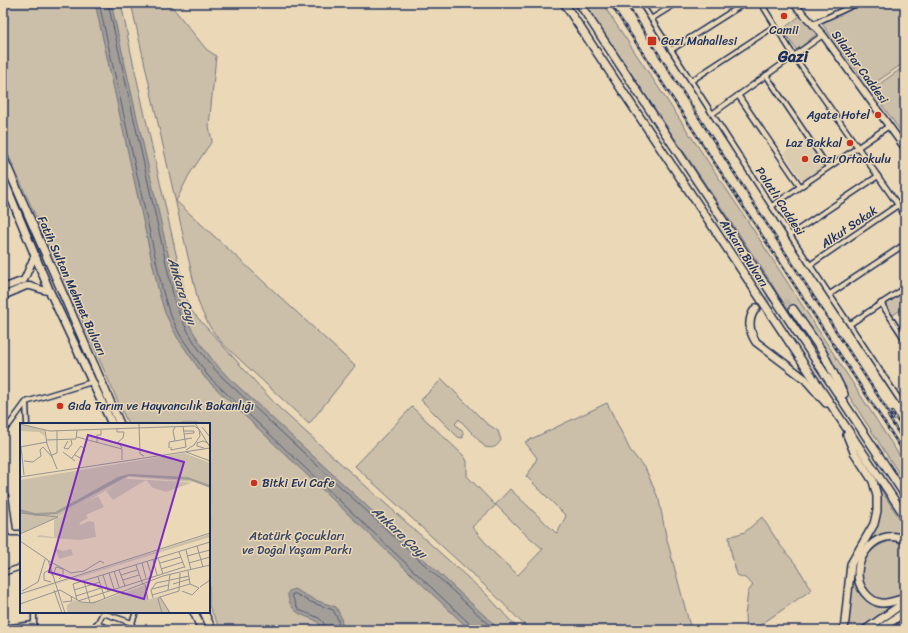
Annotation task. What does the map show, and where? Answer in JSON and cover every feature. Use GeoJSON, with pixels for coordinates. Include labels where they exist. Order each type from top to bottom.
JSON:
{"type":"FeatureCollection","features":[{"type":"Feature","properties":{"kind":"main road","name":"Ankara Bulvarı"},"geometry":{"type":"LineString","coordinates":[[564,3],[905,516]]}},
{"type":"Feature","properties":{"kind":"main road","name":"Ankara Bulvarı"},"geometry":{"type":"LineString","coordinates":[[579,3],[905,495]]}},
{"type":"Feature","properties":{"kind":"main road","name":"Silahtar Caddesi"},"geometry":{"type":"LineString","coordinates":[[793,3],[823,35],[905,148]]}},
{"type":"Feature","properties":{"kind":"main road","name":"Fatih Sultan Mehmet Bulvarı"},"geometry":{"type":"LineString","coordinates":[[3,157],[120,423]]}},
{"type":"Feature","properties":{"kind":"main road","name":"Fatih Sultan Mehmet Bulvarı"},"geometry":{"type":"LineString","coordinates":[[3,178],[50,292],[112,423]]}},
{"type":"Feature","properties":{"kind":"main road"},"geometry":{"type":"LineString","coordinates":[[3,296],[25,283],[35,255]]}},
{"type":"Feature","properties":{"kind":"main road"},"geometry":{"type":"LineString","coordinates":[[3,288],[25,283],[50,292]]}},
{"type":"Feature","properties":{"kind":"main road"},"geometry":{"type":"LineString","coordinates":[[756,308],[751,315],[750,326],[756,342],[805,379],[841,419],[854,452],[873,481],[877,496],[877,511],[874,524],[851,564],[844,630]]}},
{"type":"Feature","properties":{"kind":"main road"},"geometry":{"type":"LineString","coordinates":[[793,309],[822,351],[841,390],[875,448],[905,490]]}},
{"type":"Feature","properties":{"kind":"main road"},"geometry":{"type":"LineString","coordinates":[[905,540],[893,537],[876,541],[867,549],[859,563],[857,576],[861,588],[866,595],[874,601],[882,603],[905,598]]}},
{"type":"Feature","properties":{"kind":"main road"},"geometry":{"type":"LineString","coordinates":[[865,630],[905,602]]}},
{"type":"Feature","properties":{"kind":"main road"},"geometry":{"type":"LineString","coordinates":[[879,630],[905,612]]}},
{"type":"Feature","properties":{"kind":"main road"},"geometry":{"type":"LineString","coordinates":[[194,613],[202,630]]}},
{"type":"Feature","properties":{"kind":"main road"},"geometry":{"type":"LineString","coordinates":[[204,613],[212,630]]}},
{"type":"Feature","properties":{"kind":"main road"},"geometry":{"type":"LineString","coordinates":[[899,630],[905,620]]}},
{"type":"Feature","properties":{"kind":"street","name":"Polatlı Caddesi"},"geometry":{"type":"LineString","coordinates":[[641,3],[790,235],[903,402],[905,408]]}},
{"type":"Feature","properties":{"kind":"street"},"geometry":{"type":"LineString","coordinates":[[651,20],[677,3]]}},
{"type":"Feature","properties":{"kind":"street"},"geometry":{"type":"LineString","coordinates":[[671,50],[745,3]]}},
{"type":"Feature","properties":{"kind":"street"},"geometry":{"type":"LineString","coordinates":[[761,3],[794,56],[856,147],[905,215]]}},
{"type":"Feature","properties":{"kind":"street"},"geometry":{"type":"LineString","coordinates":[[813,24],[858,3]]}},
{"type":"Feature","properties":{"kind":"street"},"geometry":{"type":"LineString","coordinates":[[691,81],[775,26]]}},
{"type":"Feature","properties":{"kind":"street"},"geometry":{"type":"LineString","coordinates":[[712,114],[823,35]]}},
{"type":"Feature","properties":{"kind":"street"},"geometry":{"type":"LineString","coordinates":[[766,75],[828,167]]}},
{"type":"Feature","properties":{"kind":"street"},"geometry":{"type":"LineString","coordinates":[[738,95],[800,186]]}},
{"type":"Feature","properties":{"kind":"street"},"geometry":{"type":"LineString","coordinates":[[772,206],[856,147],[889,126]]}},
{"type":"Feature","properties":{"kind":"street"},"geometry":{"type":"LineString","coordinates":[[790,235],[878,176]]}},
{"type":"Feature","properties":{"kind":"street","name":"Alkut Sokak"},"geometry":{"type":"LineString","coordinates":[[810,265],[898,205]]}},
{"type":"Feature","properties":{"kind":"street"},"geometry":{"type":"LineString","coordinates":[[830,294],[905,244]]}},
{"type":"Feature","properties":{"kind":"street"},"geometry":{"type":"LineString","coordinates":[[850,324],[905,288]]}},
{"type":"Feature","properties":{"kind":"street"},"geometry":{"type":"LineString","coordinates":[[881,303],[905,340]]}},
{"type":"Feature","properties":{"kind":"street"},"geometry":{"type":"LineString","coordinates":[[3,430],[9,425],[26,402],[93,382]]}},
{"type":"Feature","properties":{"kind":"street"},"geometry":{"type":"LineString","coordinates":[[26,402],[27,423]]}},
{"type":"Feature","properties":{"kind":"street"},"geometry":{"type":"LineString","coordinates":[[6,496],[11,533],[20,533]]}},
{"type":"Feature","properties":{"kind":"street"},"geometry":{"type":"LineString","coordinates":[[3,573],[20,567]]}},
{"type":"Feature","properties":{"kind":"street"},"geometry":{"type":"LineString","coordinates":[[34,613],[34,630]]}},
{"type":"Feature","properties":{"kind":"street"},"geometry":{"type":"LineString","coordinates":[[94,630],[103,613],[132,622],[136,613]]}},
{"type":"Feature","properties":{"kind":"street"},"geometry":{"type":"LineString","coordinates":[[3,628],[34,624]]}},
{"type":"Feature","properties":{"kind":"street"},"geometry":{"type":"LineString","coordinates":[[96,624],[114,630]]}},
{"type":"Feature","properties":{"kind":"shaded area","name":"Gazi Ortaokulu"},"geometry":{"type":"Polygon","coordinates":[[[807,137],[826,165],[803,181],[784,153],[807,137]]]}},
{"type":"Feature","properties":{"kind":"green space","name":"Atatürk Çocukları ve Doğal Yaşam Parkı"},"geometry":{"type":"Polygon","coordinates":[[[3,3],[121,3],[188,307],[278,407],[486,594],[519,630],[221,630],[210,608],[210,423],[128,423],[3,143],[3,3]]]}},
{"type":"Feature","properties":{"kind":"green space"},"geometry":{"type":"Polygon","coordinates":[[[131,3],[169,3],[206,49],[216,56],[209,126],[212,141],[189,175],[176,201],[355,366],[309,424],[223,344],[211,329],[203,313],[198,301],[131,3]]]}},
{"type":"Feature","properties":{"kind":"green space"},"geometry":{"type":"Polygon","coordinates":[[[584,3],[602,3],[745,217],[905,464],[905,483],[793,309],[789,312],[765,273],[584,3]]]}},
{"type":"Feature","properties":{"kind":"green space"},"geometry":{"type":"Polygon","coordinates":[[[858,3],[905,3],[905,62],[869,87],[820,21],[858,3]]]}},
{"type":"Feature","properties":{"kind":"green space"},"geometry":{"type":"Polygon","coordinates":[[[801,15],[818,33],[797,50],[782,30],[801,15]]]}},
{"type":"Feature","properties":{"kind":"green space"},"geometry":{"type":"Polygon","coordinates":[[[905,66],[905,137],[871,90],[905,66]]]}},
{"type":"Feature","properties":{"kind":"green space"},"geometry":{"type":"Polygon","coordinates":[[[905,288],[905,307],[890,317],[881,303],[905,288]]]}},
{"type":"Feature","properties":{"kind":"green space"},"geometry":{"type":"Polygon","coordinates":[[[442,379],[486,423],[498,431],[501,440],[496,446],[493,448],[485,447],[459,419],[455,424],[463,432],[463,438],[458,437],[421,400],[442,379]]]}},
{"type":"Feature","properties":{"kind":"green space"},"geometry":{"type":"Polygon","coordinates":[[[607,403],[630,450],[646,470],[659,500],[666,536],[691,630],[529,630],[494,594],[355,466],[412,407],[464,456],[467,461],[467,476],[495,505],[510,489],[557,534],[566,516],[526,476],[533,467],[537,458],[525,442],[607,403]],[[496,505],[472,527],[496,555],[518,575],[543,549],[522,531],[496,505]]]}},
{"type":"Feature","properties":{"kind":"green space"},"geometry":{"type":"Polygon","coordinates":[[[879,487],[905,527],[905,537],[894,534],[884,536],[880,539],[857,560],[854,576],[857,588],[862,597],[872,602],[891,604],[891,606],[860,630],[847,630],[853,565],[872,533],[879,487]]]}},
{"type":"Feature","properties":{"kind":"green space"},"geometry":{"type":"Polygon","coordinates":[[[762,517],[780,545],[798,567],[811,590],[753,630],[746,630],[745,616],[748,592],[753,585],[745,578],[737,575],[729,537],[745,532],[762,517]]]}},
{"type":"Feature","properties":{"kind":"green space"},"geometry":{"type":"Polygon","coordinates":[[[895,540],[905,542],[905,593],[890,600],[878,599],[868,592],[863,581],[863,569],[867,556],[878,546],[895,540]]]}},
{"type":"Feature","properties":{"kind":"water"},"geometry":{"type":"Polygon","coordinates":[[[95,3],[111,3],[179,302],[199,341],[226,375],[500,630],[470,630],[205,378],[177,337],[165,313],[159,293],[95,3]]]}},
{"type":"Feature","properties":{"kind":"water"},"geometry":{"type":"Polygon","coordinates":[[[294,589],[315,600],[336,607],[341,617],[343,630],[322,630],[317,621],[298,613],[290,603],[288,597],[289,591],[294,589]]]}},
{"type":"Feature","properties":{"kind":"tunnel"},"geometry":{"type":"LineString","coordinates":[[756,308],[765,300],[774,298],[784,301],[793,309]]}},
{"type":"Feature","properties":{"kind":"railway"},"geometry":{"type":"LineString","coordinates":[[610,3],[905,454]]}},
{"type":"Feature","properties":{"kind":"railway"},"geometry":{"type":"LineString","coordinates":[[626,3],[893,419]]}},
{"type":"Feature","properties":{"kind":"railway"},"geometry":{"type":"LineString","coordinates":[[892,412],[905,432]]}},
{"type":"Feature","properties":{"kind":"railway"},"geometry":{"type":"LineString","coordinates":[[888,416],[905,443]]}},
{"type":"Feature","properties":{"kind":"place","name":"Camii"},"geometry":{"type":"Point","coordinates":[784,16]}},
{"type":"Feature","properties":{"kind":"place","name":"Gazi Mahallesi"},"geometry":{"type":"Point","coordinates":[652,41]}},
{"type":"Feature","properties":{"kind":"place","name":"Agate Hotel"},"geometry":{"type":"Point","coordinates":[878,115]}},
{"type":"Feature","properties":{"kind":"place","name":"Laz Bakkal"},"geometry":{"type":"Point","coordinates":[850,143]}},
{"type":"Feature","properties":{"kind":"place","name":"Gazi Ortaokulu"},"geometry":{"type":"Point","coordinates":[805,159]}},
{"type":"Feature","properties":{"kind":"place","name":"Gıda Tarım ve Hayvancılık Bakanlığı"},"geometry":{"type":"Point","coordinates":[60,406]}},
{"type":"Feature","properties":{"kind":"place","name":"Bitki Evi Cafe"},"geometry":{"type":"Point","coordinates":[254,483]}},
{"type":"Feature","properties":{"kind":"district","name":"Gazi"},"geometry":{"type":"Point","coordinates":[793,56]}},
{"type":"Feature","properties":{"kind":"water label","name":"Ankara Çayı"},"geometry":{"type":"Point","coordinates":[183,291]}},
{"type":"Feature","properties":{"kind":"water label","name":"Ankara Çayı"},"geometry":{"type":"Point","coordinates":[400,532]}}]}
